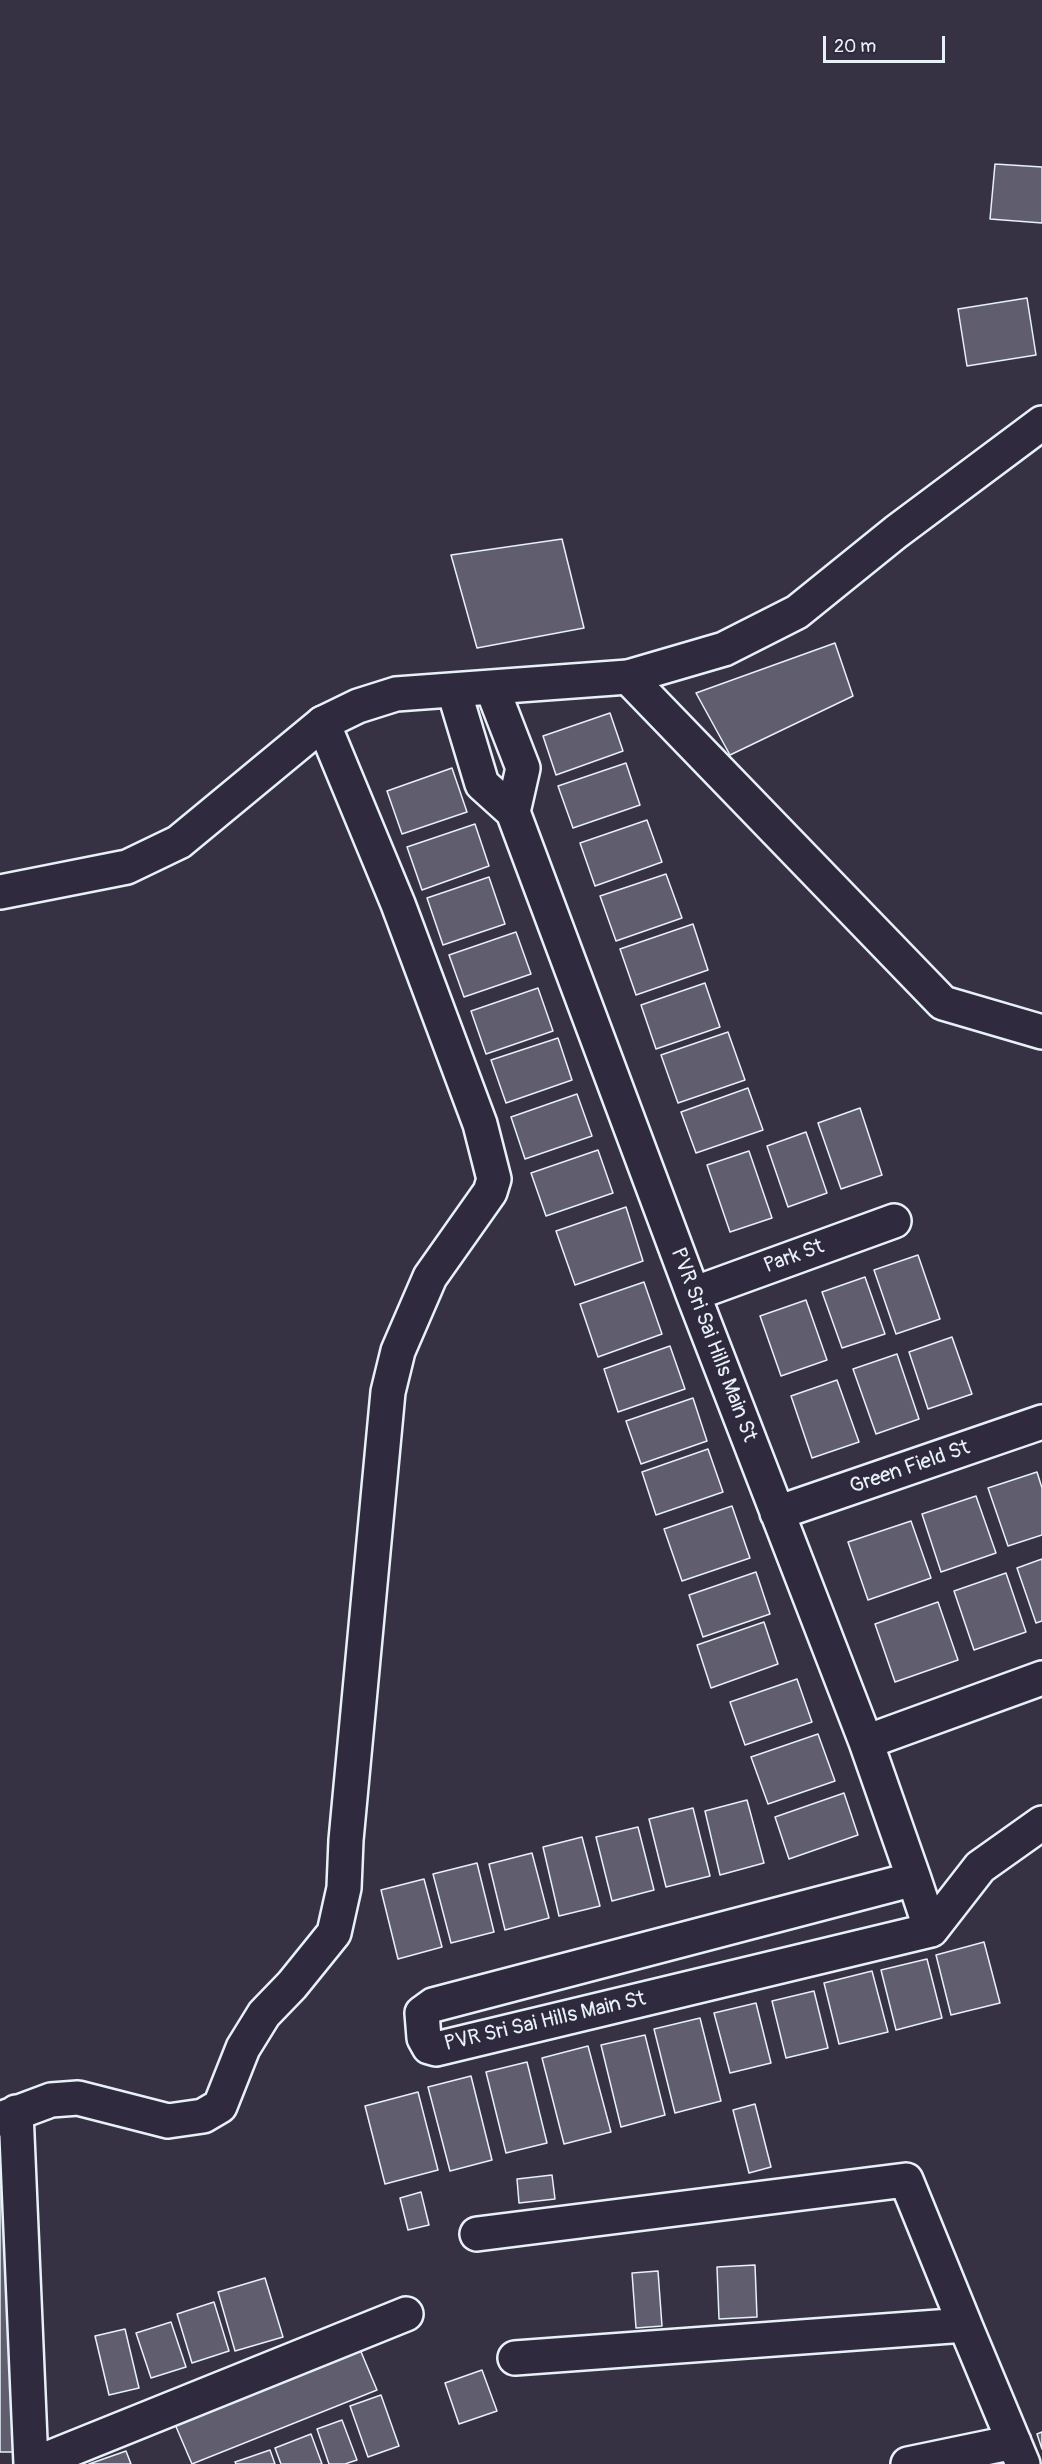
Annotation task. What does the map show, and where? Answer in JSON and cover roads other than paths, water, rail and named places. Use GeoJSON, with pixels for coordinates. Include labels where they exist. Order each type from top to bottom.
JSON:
{"type":"FeatureCollection","features":[{"type":"Feature","properties":{"kind":"street"},"geometry":{"type":"LineString","coordinates":[[0,892],[127,867],[179,842],[323,723],[358,705],[396,694],[628,677],[724,649],[797,612],[896,532],[1042,423]]}},
{"type":"Feature","properties":{"kind":"street"},"geometry":{"type":"LineString","coordinates":[[628,677],[943,1003],[1042,1032]]}},
{"type":"Feature","properties":{"kind":"street"},"geometry":{"type":"LineString","coordinates":[[492,688],[523,768],[513,812]]}},
{"type":"Feature","properties":{"kind":"street","name":"PVR Sri Sai Hills Main St"},"geometry":{"type":"LineString","coordinates":[[454,691],[482,784],[513,812],[693,1294],[866,1742],[914,1878],[931,1930],[436,2049],[429,2047],[423,2038],[422,2013],[433,2005],[914,1878]]}},
{"type":"Feature","properties":{"kind":"street"},"geometry":{"type":"LineString","coordinates":[[323,723],[399,904],[480,1124],[494,1179],[490,1192],[430,1277],[398,1351],[388,1392],[346,1840],[344,1888],[334,1933],[292,1985],[264,2014],[243,2048],[220,2106],[203,2116],[168,2121],[78,2098],[51,2100],[8,2115],[32,2464],[406,2314]]}},
{"type":"Feature","properties":{"kind":"street","name":"Park St"},"geometry":{"type":"LineString","coordinates":[[693,1294],[894,1221]]}},
{"type":"Feature","properties":{"kind":"street","name":"Green Field St"},"geometry":{"type":"LineString","coordinates":[[777,1513],[1042,1422]]}},
{"type":"Feature","properties":{"kind":"street"},"geometry":{"type":"LineString","coordinates":[[866,1742],[1042,1678]]}},
{"type":"Feature","properties":{"kind":"street"},"geometry":{"type":"LineString","coordinates":[[931,1930],[980,1867],[1042,1823]]}},
{"type":"Feature","properties":{"kind":"street"},"geometry":{"type":"LineString","coordinates":[[477,2234],[906,2180],[1019,2453],[908,2464]]}},
{"type":"Feature","properties":{"kind":"street"},"geometry":{"type":"LineString","coordinates":[[515,2358],[965,2325]]}}]}
